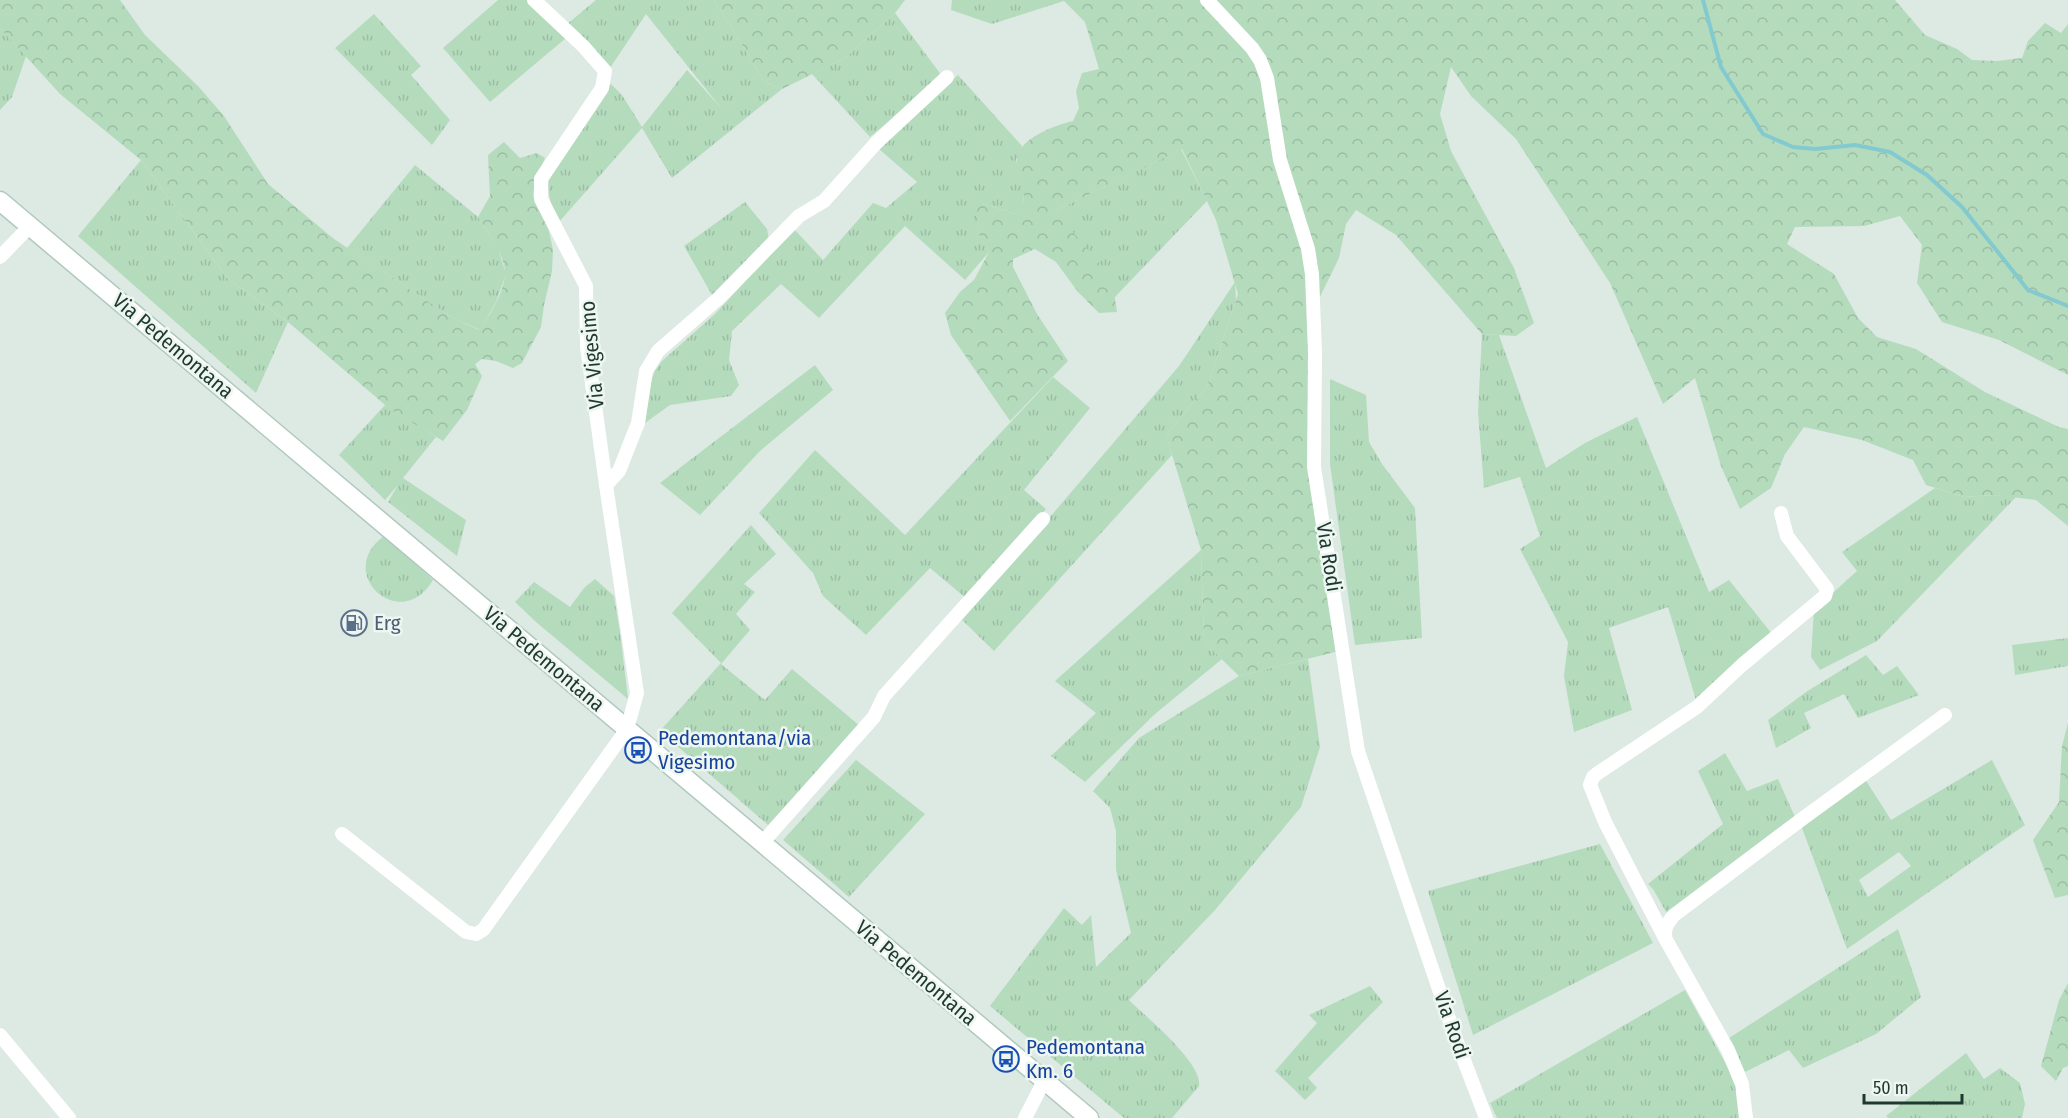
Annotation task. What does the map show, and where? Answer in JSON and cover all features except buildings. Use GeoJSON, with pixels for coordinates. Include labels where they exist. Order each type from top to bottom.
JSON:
{"type":"FeatureCollection","features":[{"type":"Feature","properties":{"kind":"street","name":"Via Vigesimo"},"geometry":{"type":"LineString","coordinates":[[534,0],[583,46],[605,71],[603,88],[541,179],[541,199],[586,286],[587,347],[637,693],[627,729]]}},
{"type":"Feature","properties":{"kind":"street","name":"Via Rodi"},"geometry":{"type":"LineString","coordinates":[[1207,0],[1252,48],[1267,78],[1280,160],[1308,249],[1312,274],[1315,331],[1314,467],[1358,751],[1457,1042],[1486,1118]]}},
{"type":"Feature","properties":{"kind":"street"},"geometry":{"type":"LineString","coordinates":[[606,485],[619,471],[639,423],[646,371],[658,351],[720,297],[799,216],[824,201],[876,143],[947,77]]}},
{"type":"Feature","properties":{"kind":"street","name":"Via Pedemontana"},"geometry":{"type":"LineString","coordinates":[[0,201],[1089,1118]]}},
{"type":"Feature","properties":{"kind":"street"},"geometry":{"type":"LineString","coordinates":[[0,257],[30,226]]}},
{"type":"Feature","properties":{"kind":"street"},"geometry":{"type":"LineString","coordinates":[[1746,1118],[1742,1084],[1728,1050],[1665,938],[1605,822],[1590,786],[1598,773],[1697,707],[1825,596],[1827,589],[1787,536],[1782,513]]}},
{"type":"Feature","properties":{"kind":"street"},"geometry":{"type":"LineString","coordinates":[[762,843],[874,717],[884,696],[1043,519]]}},
{"type":"Feature","properties":{"kind":"street"},"geometry":{"type":"LineString","coordinates":[[1665,938],[1664,931],[1673,916],[1945,715]]}},
{"type":"Feature","properties":{"kind":"street"},"geometry":{"type":"LineString","coordinates":[[342,834],[466,932],[476,934],[483,930],[627,729]]}},
{"type":"Feature","properties":{"kind":"street"},"geometry":{"type":"LineString","coordinates":[[0,1035],[69,1118]]}},
{"type":"Feature","properties":{"kind":"street"},"geometry":{"type":"LineString","coordinates":[[1025,1118],[1044,1081]]}},
{"type":"Feature","properties":{"kind":"green space"},"geometry":{"type":"Polygon","coordinates":[[[0,0],[120,0],[145,35],[198,86],[224,116],[268,184],[334,239],[450,316],[479,330],[499,297],[505,275],[500,253],[478,217],[490,196],[488,155],[504,142],[520,158],[537,153],[545,158],[535,182],[533,196],[549,231],[553,250],[552,271],[541,327],[522,363],[513,368],[496,361],[482,359],[475,364],[482,376],[467,410],[443,441],[391,410],[288,322],[228,279],[141,160],[60,94],[0,28],[0,0]]]}},
{"type":"Feature","properties":{"kind":"green space"},"geometry":{"type":"Polygon","coordinates":[[[498,0],[527,0],[566,38],[490,102],[443,48],[498,0]]]}},
{"type":"Feature","properties":{"kind":"green space"},"geometry":{"type":"Polygon","coordinates":[[[596,0],[714,0],[765,82],[782,89],[672,178],[642,128],[559,222],[550,200],[549,177],[611,84],[622,95],[642,127],[687,70],[721,108],[646,14],[610,68],[566,25],[596,0]]]}},
{"type":"Feature","properties":{"kind":"green space"},"geometry":{"type":"Polygon","coordinates":[[[714,0],[905,0],[895,13],[845,58],[782,89],[765,82],[714,0]]]}},
{"type":"Feature","properties":{"kind":"green space"},"geometry":{"type":"Polygon","coordinates":[[[952,0],[1064,1],[992,24],[951,10],[952,0]]]}},
{"type":"Feature","properties":{"kind":"green space"},"geometry":{"type":"Polygon","coordinates":[[[1063,0],[1895,0],[1925,35],[1957,49],[1972,60],[1997,61],[2022,58],[2028,41],[2045,23],[2061,33],[2068,24],[2068,375],[1999,340],[1942,322],[1917,283],[1922,245],[1900,216],[1864,226],[1795,227],[1787,244],[1834,274],[1858,318],[1877,337],[1916,349],[1985,392],[2059,427],[2068,429],[2068,526],[2036,500],[1994,495],[1964,497],[1926,485],[1913,460],[1862,440],[1804,427],[1785,454],[1771,488],[1740,509],[1721,466],[1695,378],[1663,404],[1610,283],[1516,139],[1471,96],[1451,67],[1440,114],[1451,151],[1514,268],[1534,323],[1516,336],[1482,334],[1396,235],[1356,210],[1346,224],[1339,258],[1314,309],[1314,427],[1343,650],[1239,676],[1204,642],[1201,550],[1166,435],[1208,385],[1238,294],[1216,220],[1182,149],[1055,211],[1112,278],[1117,312],[1099,313],[1078,292],[1056,262],[1035,249],[1013,259],[1013,267],[1037,314],[1068,361],[1010,421],[951,335],[945,313],[960,292],[974,280],[989,252],[980,239],[978,218],[971,204],[982,203],[1015,214],[1024,196],[1017,163],[1022,147],[1037,135],[1073,121],[1079,108],[1076,91],[1082,73],[1099,69],[1085,22],[1063,0]]]}},
{"type":"Feature","properties":{"kind":"green space"},"geometry":{"type":"Polygon","coordinates":[[[895,13],[942,76],[870,137],[812,74],[845,58],[895,13]]]}},
{"type":"Feature","properties":{"kind":"green space"},"geometry":{"type":"Polygon","coordinates":[[[374,14],[421,66],[411,75],[450,120],[432,145],[335,48],[374,14]]]}},
{"type":"Feature","properties":{"kind":"green space"},"geometry":{"type":"Polygon","coordinates":[[[0,28],[26,56],[12,97],[0,110],[0,28]]]}},
{"type":"Feature","properties":{"kind":"green space"},"geometry":{"type":"Polygon","coordinates":[[[958,75],[1022,146],[1016,160],[1025,190],[1022,207],[1015,214],[982,203],[979,228],[982,240],[989,252],[965,280],[905,226],[819,318],[781,284],[732,331],[729,360],[739,385],[731,396],[670,405],[645,423],[650,383],[662,361],[715,314],[794,229],[823,260],[873,203],[886,208],[917,182],[879,149],[958,75]]]}},
{"type":"Feature","properties":{"kind":"green space"},"geometry":{"type":"Polygon","coordinates":[[[1181,149],[1207,201],[1114,298],[1055,211],[1181,149]]]}},
{"type":"Feature","properties":{"kind":"green space"},"geometry":{"type":"Polygon","coordinates":[[[141,160],[228,279],[288,322],[256,393],[78,236],[141,160]]]}},
{"type":"Feature","properties":{"kind":"green space"},"geometry":{"type":"Polygon","coordinates":[[[415,165],[478,217],[498,248],[506,274],[496,302],[480,330],[450,316],[347,248],[415,165]]]}},
{"type":"Feature","properties":{"kind":"green space"},"geometry":{"type":"Polygon","coordinates":[[[745,202],[767,229],[769,240],[712,295],[684,246],[745,202]]]}},
{"type":"Feature","properties":{"kind":"green space"},"geometry":{"type":"Polygon","coordinates":[[[1235,282],[1236,300],[1208,385],[1166,435],[1172,455],[994,651],[962,620],[1179,366],[1235,282]]]}},
{"type":"Feature","properties":{"kind":"green space"},"geometry":{"type":"Polygon","coordinates":[[[1482,334],[1499,335],[1546,468],[1585,443],[1637,417],[1709,592],[1729,580],[1772,634],[1696,700],[1668,607],[1609,628],[1632,710],[1574,732],[1564,676],[1568,642],[1520,549],[1540,536],[1520,477],[1484,488],[1478,412],[1482,334]]]}},
{"type":"Feature","properties":{"kind":"green space"},"geometry":{"type":"Polygon","coordinates":[[[815,365],[833,390],[760,451],[700,515],[660,483],[815,365]]]}},
{"type":"Feature","properties":{"kind":"green space"},"geometry":{"type":"Polygon","coordinates":[[[1053,377],[1090,408],[1024,490],[1046,509],[967,599],[930,568],[866,635],[823,596],[813,573],[759,513],[815,450],[905,535],[1053,377]]]}},
{"type":"Feature","properties":{"kind":"green space"},"geometry":{"type":"Polygon","coordinates":[[[1330,379],[1366,395],[1369,442],[1382,464],[1415,508],[1422,638],[1355,645],[1330,464],[1330,379]]]}},
{"type":"Feature","properties":{"kind":"green space"},"geometry":{"type":"Polygon","coordinates":[[[385,405],[436,437],[403,478],[466,520],[457,556],[388,502],[398,485],[385,500],[339,455],[385,405]]]}},
{"type":"Feature","properties":{"kind":"green space"},"geometry":{"type":"Polygon","coordinates":[[[1935,488],[1964,497],[1994,495],[2016,497],[1877,641],[1820,670],[1811,657],[1814,610],[1857,571],[1842,552],[1935,488]]]}},
{"type":"Feature","properties":{"kind":"green space"},"geometry":{"type":"Polygon","coordinates":[[[751,525],[776,554],[744,584],[755,592],[736,614],[750,630],[721,664],[765,700],[792,669],[860,726],[768,825],[660,731],[721,663],[672,613],[751,525]]]}},
{"type":"Feature","properties":{"kind":"green space"},"geometry":{"type":"Polygon","coordinates":[[[384,536],[433,580],[420,595],[405,602],[390,600],[377,593],[369,581],[366,566],[370,551],[384,536]]]}},
{"type":"Feature","properties":{"kind":"green space"},"geometry":{"type":"Polygon","coordinates":[[[1201,550],[1204,642],[1222,659],[1155,714],[1085,782],[1051,756],[1096,713],[1055,681],[1201,550]]]}},
{"type":"Feature","properties":{"kind":"green space"},"geometry":{"type":"Polygon","coordinates":[[[595,579],[614,596],[628,699],[515,602],[534,582],[570,607],[584,588],[595,579]]]}},
{"type":"Feature","properties":{"kind":"green space"},"geometry":{"type":"Polygon","coordinates":[[[2068,638],[2068,666],[2015,675],[2012,645],[2068,638]]]}},
{"type":"Feature","properties":{"kind":"green space"},"geometry":{"type":"Polygon","coordinates":[[[1866,655],[1883,675],[1897,666],[1919,695],[1858,718],[1844,694],[1804,713],[1811,728],[1776,748],[1768,720],[1806,692],[1866,655]]]}},
{"type":"Feature","properties":{"kind":"green space"},"geometry":{"type":"Polygon","coordinates":[[[1308,659],[1320,747],[1301,807],[1215,910],[1129,1000],[1183,1053],[1198,1076],[1199,1086],[1172,1118],[1124,1118],[990,1006],[1064,908],[1082,925],[1091,915],[1096,967],[1131,933],[1116,870],[1116,831],[1110,808],[1093,791],[1139,738],[1239,676],[1308,659]]]}},
{"type":"Feature","properties":{"kind":"green space"},"geometry":{"type":"Polygon","coordinates":[[[2068,723],[2068,895],[2055,898],[2033,840],[2059,802],[2062,746],[2068,723]]]}},
{"type":"Feature","properties":{"kind":"green space"},"geometry":{"type":"Polygon","coordinates":[[[1725,753],[1747,791],[1778,779],[1795,817],[1669,917],[1648,884],[1723,824],[1698,771],[1725,753]]]}},
{"type":"Feature","properties":{"kind":"green space"},"geometry":{"type":"Polygon","coordinates":[[[856,760],[925,814],[849,897],[783,840],[856,760]]]}},
{"type":"Feature","properties":{"kind":"green space"},"geometry":{"type":"Polygon","coordinates":[[[1992,760],[2025,825],[1847,949],[1802,828],[1865,779],[1891,820],[1992,760]],[[1899,852],[1859,880],[1868,897],[1911,866],[1899,852]]]}},
{"type":"Feature","properties":{"kind":"green space"},"geometry":{"type":"Polygon","coordinates":[[[1600,844],[1653,943],[1473,1035],[1428,891],[1600,844]]]}},
{"type":"Feature","properties":{"kind":"green space"},"geometry":{"type":"Polygon","coordinates":[[[1898,929],[1921,997],[1876,1034],[1803,1068],[1789,1050],[1745,1072],[1729,1038],[1898,929]]]}},
{"type":"Feature","properties":{"kind":"green space"},"geometry":{"type":"Polygon","coordinates":[[[2068,983],[2068,1066],[2063,1068],[2056,1081],[2041,1066],[2059,1000],[2068,983]]]}},
{"type":"Feature","properties":{"kind":"green space"},"geometry":{"type":"Polygon","coordinates":[[[1370,986],[1383,1002],[1308,1078],[1317,1088],[1305,1100],[1275,1071],[1317,1023],[1309,1015],[1370,986]]]}},
{"type":"Feature","properties":{"kind":"green space"},"geometry":{"type":"Polygon","coordinates":[[[1685,990],[1737,1084],[1742,1118],[1497,1118],[1490,1103],[1685,990]]]}},
{"type":"Feature","properties":{"kind":"green space"},"geometry":{"type":"Polygon","coordinates":[[[1966,1053],[1984,1079],[2000,1068],[2020,1083],[2025,1104],[2022,1118],[1888,1118],[1886,1116],[1966,1053]]]}},
{"type":"Feature","properties":{"kind":"waterway"},"geometry":{"type":"LineString","coordinates":[[1703,0],[1721,67],[1763,134],[1793,147],[1815,149],[1855,145],[1890,152],[1927,175],[1962,207],[2028,290],[2068,306]]}},
{"type":"Feature","properties":{"kind":"place","name":"Erg"},"geometry":{"type":"Point","coordinates":[354,623]}},
{"type":"Feature","properties":{"kind":"place","name":"Pedemontana/via Vigesimo"},"geometry":{"type":"Point","coordinates":[638,750]}},
{"type":"Feature","properties":{"kind":"place","name":"Pedemontana Km. 6"},"geometry":{"type":"Point","coordinates":[1006,1059]}}]}
